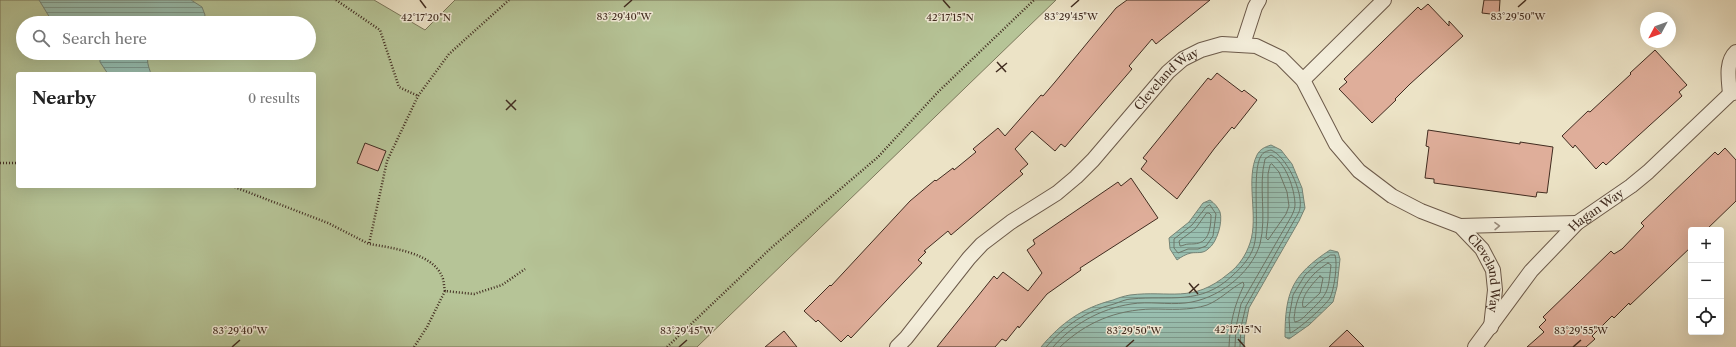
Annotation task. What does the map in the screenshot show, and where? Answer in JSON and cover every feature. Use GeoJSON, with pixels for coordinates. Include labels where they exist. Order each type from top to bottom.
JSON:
{"type":"FeatureCollection","features":[{"type":"Feature","properties":{"kind":"street"},"geometry":{"type":"LineString","coordinates":[[1243,44],[1255,7],[1259,0]]}},
{"type":"Feature","properties":{"kind":"street"},"geometry":{"type":"LineString","coordinates":[[1303,80],[1384,0]]}},
{"type":"Feature","properties":{"kind":"street","name":"Cleveland Way"},"geometry":{"type":"LineString","coordinates":[[897,347],[906,338],[969,258],[982,244],[1011,222],[1057,193],[1076,177],[1094,160],[1168,72],[1183,59],[1201,50],[1222,44],[1243,44],[1256,46],[1282,58],[1303,80],[1336,144],[1359,171],[1392,196],[1460,226],[1482,249],[1494,270],[1495,290],[1491,328]]}},
{"type":"Feature","properties":{"kind":"street"},"geometry":{"type":"LineString","coordinates":[[1733,93],[1728,73],[1731,56],[1736,52]]}},
{"type":"Feature","properties":{"kind":"street","name":"Hagan Way"},"geometry":{"type":"LineString","coordinates":[[1475,347],[1491,328],[1531,271],[1577,223],[1642,177],[1733,93]]}},
{"type":"Feature","properties":{"kind":"street","name":"Cleveland Way"},"geometry":{"type":"LineString","coordinates":[[1460,226],[1577,223]]}},
{"type":"Feature","properties":{"kind":"path"},"geometry":{"type":"LineString","coordinates":[[336,0],[380,30],[399,87],[418,96]]}},
{"type":"Feature","properties":{"kind":"path"},"geometry":{"type":"LineString","coordinates":[[369,244],[387,161],[418,96],[449,54],[509,0]]}},
{"type":"Feature","properties":{"kind":"path"},"geometry":{"type":"LineString","coordinates":[[668,347],[771,248],[878,157],[938,92],[1034,0]]}},
{"type":"Feature","properties":{"kind":"path"},"geometry":{"type":"LineString","coordinates":[[0,163],[16,163]]}},
{"type":"Feature","properties":{"kind":"path"},"geometry":{"type":"LineString","coordinates":[[237,188],[328,223],[369,244],[393,248],[414,254],[435,267],[443,278],[445,291],[427,327],[414,347]]}},
{"type":"Feature","properties":{"kind":"path"},"geometry":{"type":"LineString","coordinates":[[445,291],[474,294],[502,285],[525,269]]}},
{"type":"Feature","properties":{"kind":"shaded area"},"geometry":{"type":"Polygon","coordinates":[[[0,0],[374,0],[425,30],[455,0],[1056,0],[697,347],[0,347],[0,0]]]}},
{"type":"Feature","properties":{"kind":"water"},"geometry":{"type":"Polygon","coordinates":[[[39,0],[191,0],[202,7],[205,15],[205,16],[49,16],[39,0]]]}},
{"type":"Feature","properties":{"kind":"water"},"geometry":{"type":"Polygon","coordinates":[[[100,60],[148,60],[148,66],[150,72],[107,72],[100,60]]]}},
{"type":"Feature","properties":{"kind":"water"},"geometry":{"type":"Polygon","coordinates":[[[1271,145],[1281,150],[1292,164],[1302,188],[1305,208],[1249,308],[1245,328],[1244,347],[1041,347],[1064,324],[1091,307],[1130,295],[1192,293],[1215,283],[1232,271],[1239,264],[1250,243],[1253,222],[1252,175],[1257,155],[1265,147],[1271,145]]]}},
{"type":"Feature","properties":{"kind":"water"},"geometry":{"type":"Polygon","coordinates":[[[1210,200],[1218,208],[1221,216],[1217,237],[1206,251],[1189,253],[1177,260],[1170,249],[1169,238],[1189,222],[1203,203],[1210,200]]]}},
{"type":"Feature","properties":{"kind":"water"},"geometry":{"type":"Polygon","coordinates":[[[1330,250],[1338,252],[1340,259],[1337,287],[1333,302],[1309,325],[1289,339],[1285,337],[1285,321],[1289,296],[1293,286],[1307,268],[1330,250]]]}},
{"type":"Feature","properties":{"kind":"building"},"geometry":{"type":"Polygon","coordinates":[[[1127,0],[1210,0],[1156,44],[1152,39],[1129,66],[1132,69],[1065,147],[1061,144],[1055,151],[1032,131],[1015,149],[1028,164],[1020,171],[1023,174],[951,235],[948,231],[924,251],[926,252],[918,260],[922,263],[851,338],[848,335],[841,342],[818,320],[816,322],[804,311],[830,285],[831,286],[910,201],[935,180],[936,181],[953,168],[954,170],[976,152],[973,149],[998,128],[1005,136],[1041,95],[1043,96],[1116,8],[1127,0]]]}},
{"type":"Feature","properties":{"kind":"building"},"geometry":{"type":"Polygon","coordinates":[[[1484,0],[1500,0],[1499,15],[1482,13],[1484,0]]]}},
{"type":"Feature","properties":{"kind":"building"},"geometry":{"type":"Polygon","coordinates":[[[1428,4],[1449,26],[1449,21],[1463,36],[1410,84],[1372,123],[1339,89],[1347,82],[1344,79],[1418,7],[1421,10],[1428,4]]]}},
{"type":"Feature","properties":{"kind":"building"},"geometry":{"type":"Polygon","coordinates":[[[1655,50],[1687,85],[1679,92],[1682,96],[1606,165],[1603,162],[1596,169],[1575,145],[1573,148],[1562,136],[1588,111],[1590,112],[1655,50]]]}},
{"type":"Feature","properties":{"kind":"building"},"geometry":{"type":"Polygon","coordinates":[[[1217,73],[1242,92],[1244,90],[1257,100],[1234,129],[1232,127],[1214,149],[1177,199],[1141,169],[1147,161],[1143,158],[1208,78],[1211,80],[1217,73]]]}},
{"type":"Feature","properties":{"kind":"building"},"geometry":{"type":"Polygon","coordinates":[[[1428,130],[1520,144],[1520,142],[1553,147],[1547,193],[1537,192],[1536,197],[1434,183],[1434,179],[1425,178],[1429,147],[1426,146],[1428,130]]]}},
{"type":"Feature","properties":{"kind":"building"},"geometry":{"type":"Polygon","coordinates":[[[365,143],[386,151],[378,171],[357,163],[365,143]]]}},
{"type":"Feature","properties":{"kind":"building"},"geometry":{"type":"Polygon","coordinates":[[[1725,148],[1736,160],[1736,201],[1709,227],[1688,227],[1688,250],[1630,305],[1629,303],[1614,318],[1612,316],[1592,336],[1595,339],[1586,347],[1527,347],[1544,332],[1539,327],[1546,320],[1543,317],[1611,251],[1614,254],[1622,249],[1644,226],[1641,223],[1715,152],[1718,155],[1725,148]]]}},
{"type":"Feature","properties":{"kind":"building"},"geometry":{"type":"Polygon","coordinates":[[[1131,178],[1158,218],[1080,268],[1081,270],[1047,294],[1019,328],[1018,326],[1006,341],[1002,339],[995,347],[937,347],[994,276],[997,279],[1003,272],[1028,291],[1042,273],[1027,250],[1035,244],[1033,240],[1118,182],[1121,186],[1131,178]]]}},
{"type":"Feature","properties":{"kind":"building"},"geometry":{"type":"Polygon","coordinates":[[[1347,330],[1364,347],[1329,347],[1347,330]]]}},
{"type":"Feature","properties":{"kind":"building"},"geometry":{"type":"Polygon","coordinates":[[[784,331],[797,347],[765,347],[784,331]]]}}]}
